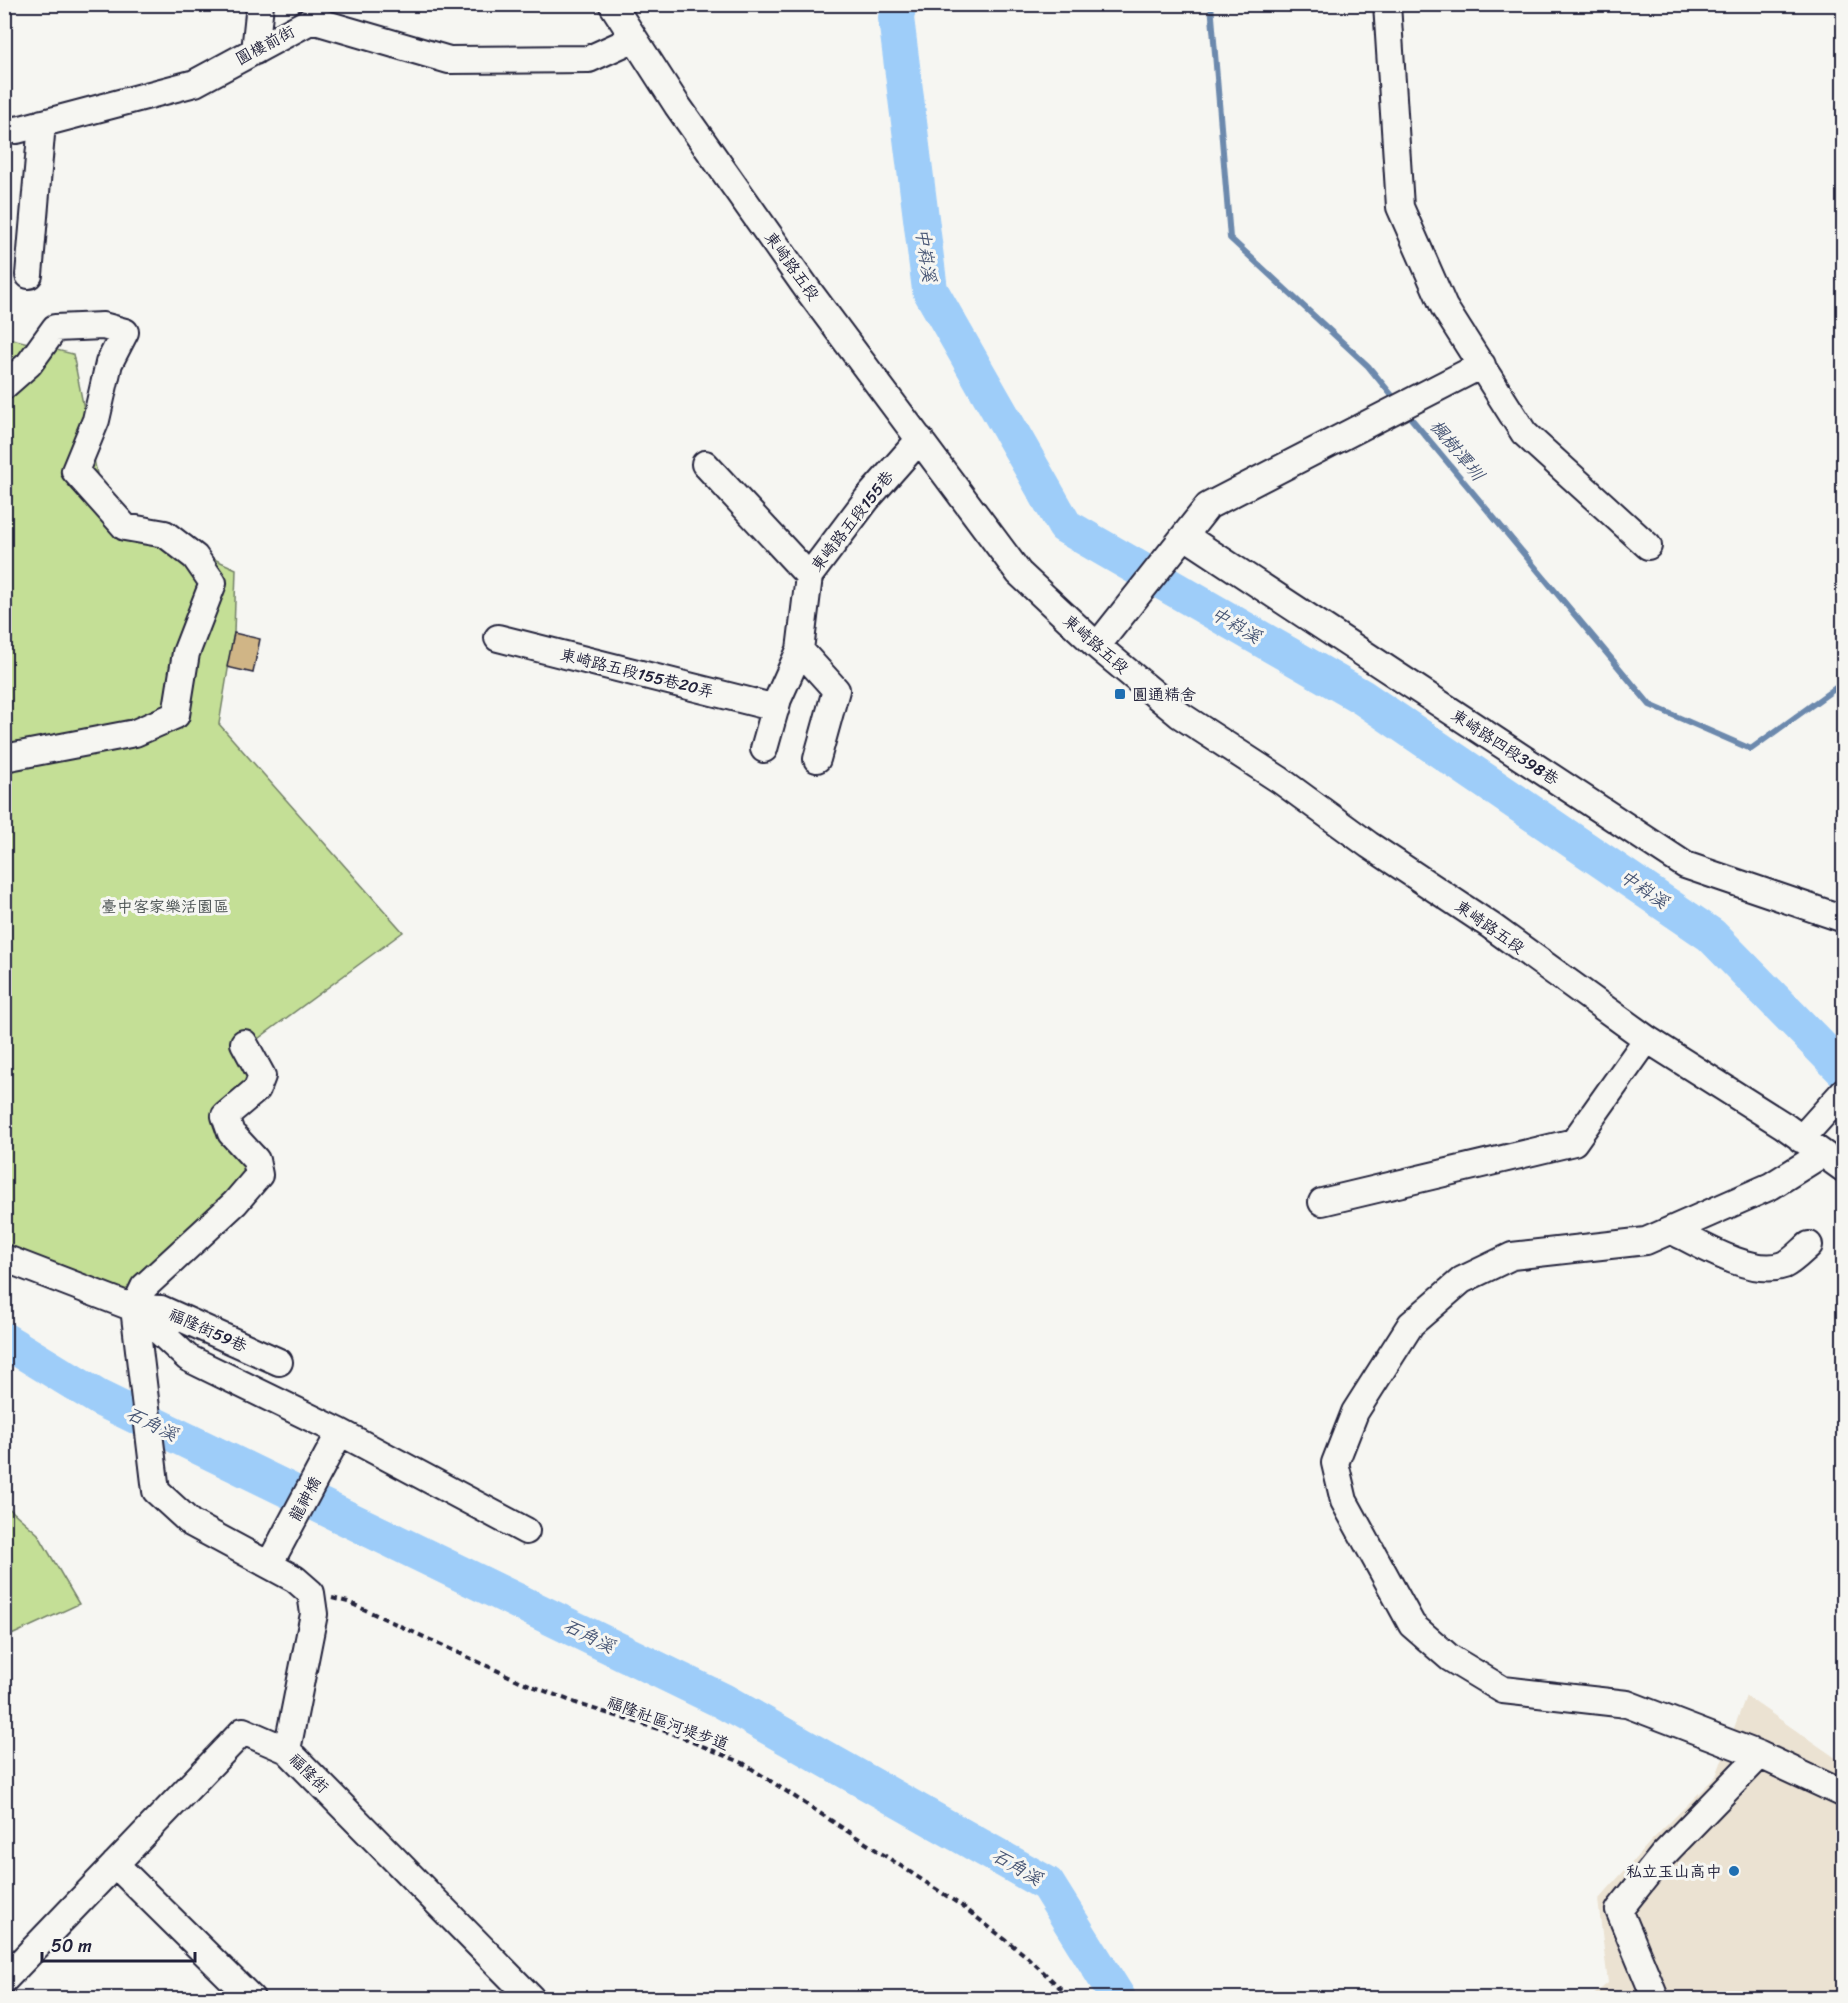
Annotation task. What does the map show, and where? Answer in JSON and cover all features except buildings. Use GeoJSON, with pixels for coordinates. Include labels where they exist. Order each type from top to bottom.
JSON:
{"type":"FeatureCollection","features":[{"type":"Feature","properties":{"kind":"street"},"geometry":{"type":"LineString","coordinates":[[255,51],[260,4]]}},
{"type":"Feature","properties":{"kind":"street","name":"東崎路五段"},"geometry":{"type":"LineString","coordinates":[[612,4],[633,39],[808,290],[1019,573],[1097,646],[1180,715],[1280,780],[1369,845],[1491,926],[1647,1038],[1792,1132],[1844,1169]]}},
{"type":"Feature","properties":{"kind":"street"},"geometry":{"type":"LineString","coordinates":[[1387,4],[1400,207],[1444,307],[1524,434],[1648,546]]}},
{"type":"Feature","properties":{"kind":"street","name":"圓樓前街"},"geometry":{"type":"LineString","coordinates":[[4,129],[17,130],[195,83],[312,20],[449,60],[589,59],[633,39]]}},
{"type":"Feature","properties":{"kind":"street"},"geometry":{"type":"LineString","coordinates":[[29,275],[42,123]]}},
{"type":"Feature","properties":{"kind":"street"},"geometry":{"type":"LineString","coordinates":[[4,386],[29,364],[55,328],[103,326],[124,332],[110,363],[96,420],[75,471],[125,527],[165,534],[195,557],[213,583],[186,653],[176,715],[135,733],[4,758]]}},
{"type":"Feature","properties":{"kind":"street"},"geometry":{"type":"LineString","coordinates":[[1097,646],[1208,506],[1482,365]]}},
{"type":"Feature","properties":{"kind":"street","name":"東崎路五段155巷"},"geometry":{"type":"LineString","coordinates":[[764,749],[776,708],[800,650],[809,576],[867,499],[920,439]]}},
{"type":"Feature","properties":{"kind":"street"},"geometry":{"type":"LineString","coordinates":[[705,464],[809,576]]}},
{"type":"Feature","properties":{"kind":"street","name":"東崎路四段398巷"},"geometry":{"type":"LineString","coordinates":[[1185,536],[1685,865],[1844,919]]}},
{"type":"Feature","properties":{"kind":"street","name":"東崎路五段155巷20弄"},"geometry":{"type":"LineString","coordinates":[[498,638],[776,708]]}},
{"type":"Feature","properties":{"kind":"street"},"geometry":{"type":"LineString","coordinates":[[800,650],[836,690],[817,759]]}},
{"type":"Feature","properties":{"kind":"street"},"geometry":{"type":"LineString","coordinates":[[1322,1202],[1574,1142],[1647,1038]]}},
{"type":"Feature","properties":{"kind":"street"},"geometry":{"type":"LineString","coordinates":[[244,1044],[262,1076],[257,1089],[225,1116],[231,1133],[256,1160],[260,1175],[235,1203],[144,1287],[134,1308],[156,1491],[191,1523],[295,1579],[311,1593],[314,1614],[287,1750]]}},
{"type":"Feature","properties":{"kind":"street"},"geometry":{"type":"LineString","coordinates":[[1792,1132],[1844,1091]]}},
{"type":"Feature","properties":{"kind":"street"},"geometry":{"type":"LineString","coordinates":[[1822,1154],[1771,1186],[1646,1241],[1512,1256],[1462,1280],[1411,1324],[1355,1412],[1335,1463],[1344,1501],[1412,1625],[1450,1658],[1503,1690],[1627,1704],[1760,1755],[1844,1794]]}},
{"type":"Feature","properties":{"kind":"street"},"geometry":{"type":"LineString","coordinates":[[1671,1230],[1727,1258],[1768,1268],[1785,1265],[1809,1245]]}},
{"type":"Feature","properties":{"kind":"street"},"geometry":{"type":"LineString","coordinates":[[4,1258],[134,1308],[188,1358],[340,1432],[526,1531]]}},
{"type":"Feature","properties":{"kind":"street","name":"福隆街59巷"},"geometry":{"type":"LineString","coordinates":[[134,1308],[161,1309],[279,1362]]}},
{"type":"Feature","properties":{"kind":"street","name":"龍神橋"},"geometry":{"type":"LineString","coordinates":[[269,1565],[340,1432]]}},
{"type":"Feature","properties":{"kind":"street","name":"福隆街"},"geometry":{"type":"LineString","coordinates":[[4,1980],[243,1731],[287,1750],[531,1998]]}},
{"type":"Feature","properties":{"kind":"street"},"geometry":{"type":"LineString","coordinates":[[1650,1998],[1653,1992],[1619,1910],[1662,1856],[1760,1755]]}},
{"type":"Feature","properties":{"kind":"street"},"geometry":{"type":"LineString","coordinates":[[115,1864],[251,1998]]}},
{"type":"Feature","properties":{"kind":"path","name":"福隆社區河堤步道"},"geometry":{"type":"LineString","coordinates":[[311,1593],[348,1602],[532,1686],[581,1705],[671,1733],[743,1763],[962,1906],[1025,1955],[1071,1998]]}},
{"type":"Feature","properties":{"kind":"shaded area","name":"私立玉山高中"},"geometry":{"type":"Polygon","coordinates":[[[1746,1696],[1843,1763],[1843,1998],[1590,1998],[1608,1983],[1598,1900],[1651,1841],[1716,1776],[1746,1696]]]}},
{"type":"Feature","properties":{"kind":"green space","name":"臺中客家樂活園區"},"geometry":{"type":"Polygon","coordinates":[[[4,337],[73,354],[104,509],[236,569],[234,633],[219,724],[403,932],[240,1052],[256,1084],[219,1117],[257,1177],[125,1291],[5,1246],[4,337]]]}},
{"type":"Feature","properties":{"kind":"green space"},"geometry":{"type":"Polygon","coordinates":[[[4,1504],[38,1534],[79,1604],[5,1638],[4,1504]]]}},
{"type":"Feature","properties":{"kind":"waterway","name":"中嵙溪"},"geometry":{"type":"LineString","coordinates":[[899,4],[896,18],[930,290],[1065,526],[1362,697],[1711,935],[1844,1071]]}},
{"type":"Feature","properties":{"kind":"waterway","name":"楓樹潭圳"},"geometry":{"type":"LineString","coordinates":[[1211,4],[1230,238],[1368,366],[1398,403]]}},
{"type":"Feature","properties":{"kind":"waterway","name":"楓樹潭圳"},"geometry":{"type":"LineString","coordinates":[[1404,410],[1650,705],[1751,749],[1844,682]]}},
{"type":"Feature","properties":{"kind":"waterway","name":"石角溪"},"geometry":{"type":"LineString","coordinates":[[4,1340],[99,1398],[723,1701],[1047,1884],[1118,1998]]}},
{"type":"Feature","properties":{"kind":"place","name":"圓通精舍"},"geometry":{"type":"Point","coordinates":[1120,694]}},
{"type":"Feature","properties":{"kind":"place","name":"私立玉山高中"},"geometry":{"type":"Point","coordinates":[1734,1871]}}]}
